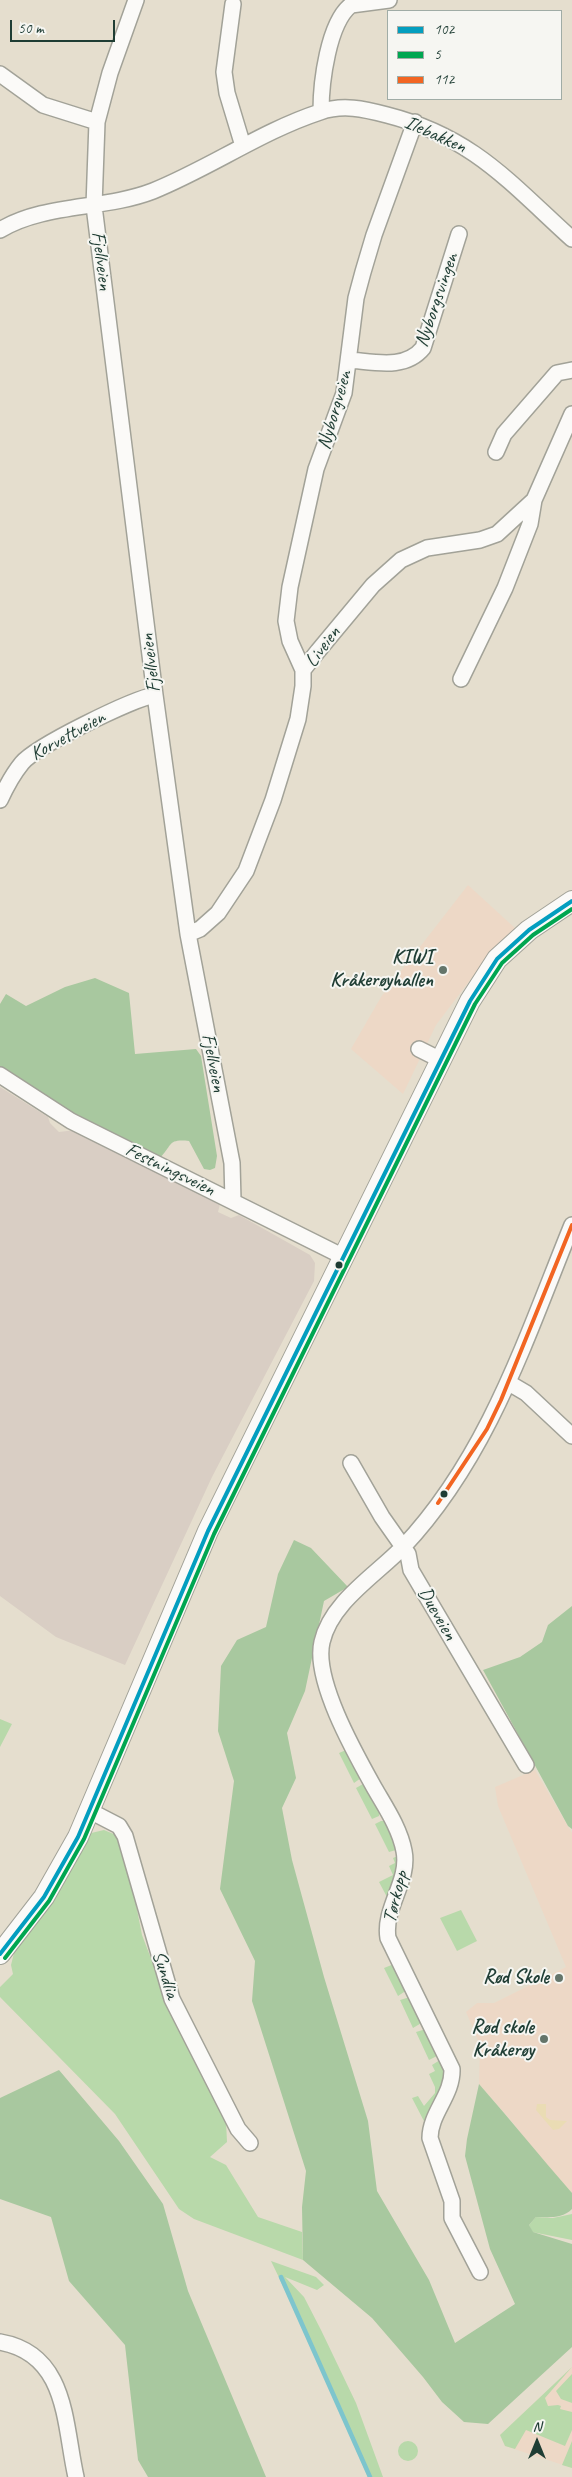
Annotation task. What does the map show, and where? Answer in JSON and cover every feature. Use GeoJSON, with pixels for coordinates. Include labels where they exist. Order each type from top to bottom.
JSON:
{"type":"FeatureCollection","features":[{"type":"Feature","properties":{"kind":"main road"},"geometry":{"type":"LineString","coordinates":[[0,1954],[44,1897],[60,1872],[90,1812],[208,1531],[470,1001],[498,959],[529,930],[572,900]]}},
{"type":"Feature","properties":{"kind":"street","name":"Fjellveien"},"geometry":{"type":"LineString","coordinates":[[136,0],[110,73],[97,122],[94,206],[155,695],[188,934],[232,1163],[233,1200]]}},
{"type":"Feature","properties":{"kind":"street"},"geometry":{"type":"LineString","coordinates":[[321,111],[323,77],[335,30],[344,10],[351,5],[389,0]]}},
{"type":"Feature","properties":{"kind":"street"},"geometry":{"type":"LineString","coordinates":[[233,4],[224,72],[227,93],[243,146]]}},
{"type":"Feature","properties":{"kind":"street"},"geometry":{"type":"LineString","coordinates":[[0,74],[43,105],[97,122]]}},
{"type":"Feature","properties":{"kind":"street","name":"Ilebakken"},"geometry":{"type":"LineString","coordinates":[[0,230],[29,216],[94,206],[150,192],[243,146],[321,111],[344,107],[360,108],[415,122],[451,138],[503,174],[572,239]]}},
{"type":"Feature","properties":{"kind":"street","name":"Nyborgveien"},"geometry":{"type":"LineString","coordinates":[[304,670],[290,641],[286,613],[314,477],[344,393],[356,298],[374,235],[415,122]]}},
{"type":"Feature","properties":{"kind":"street","name":"Nyborgsvingen"},"geometry":{"type":"LineString","coordinates":[[349,360],[394,363],[416,356],[424,348],[460,234]]}},
{"type":"Feature","properties":{"kind":"street"},"geometry":{"type":"LineString","coordinates":[[496,452],[504,434],[557,373],[572,370]]}},
{"type":"Feature","properties":{"kind":"street","name":"Liveien"},"geometry":{"type":"LineString","coordinates":[[461,679],[505,588],[530,524],[534,500],[572,414]]}},
{"type":"Feature","properties":{"kind":"street","name":"Liveien"},"geometry":{"type":"LineString","coordinates":[[188,934],[204,926],[218,913],[246,870],[273,800],[298,718],[304,686],[304,670],[373,585],[401,560],[427,548],[480,540],[497,534],[534,500]]}},
{"type":"Feature","properties":{"kind":"street","name":"Korvettveien"},"geometry":{"type":"LineString","coordinates":[[0,800],[22,762],[36,752],[56,739],[129,704],[155,695]]}},
{"type":"Feature","properties":{"kind":"street"},"geometry":{"type":"LineString","coordinates":[[419,1049],[441,1060]]}},
{"type":"Feature","properties":{"kind":"street","name":"Festningsveien"},"geometry":{"type":"LineString","coordinates":[[0,1075],[71,1121],[147,1161],[233,1200],[344,1257]]}},
{"type":"Feature","properties":{"kind":"street","name":"Tørkopp"},"geometry":{"type":"LineString","coordinates":[[480,2272],[452,2218],[452,2201],[430,2138],[430,2128],[449,2090],[452,2069],[388,1938],[387,1922],[405,1863],[404,1849],[392,1819],[338,1714],[324,1679],[320,1660],[322,1641],[328,1625],[344,1603],[403,1547],[456,1478],[487,1429],[508,1384],[572,1225]]}},
{"type":"Feature","properties":{"kind":"street"},"geometry":{"type":"LineString","coordinates":[[508,1384],[526,1393],[572,1436]]}},
{"type":"Feature","properties":{"kind":"street","name":"Dueveien"},"geometry":{"type":"LineString","coordinates":[[352,1462],[382,1517],[408,1554],[411,1570],[526,1765]]}},
{"type":"Feature","properties":{"kind":"street","name":"Sundlia"},"geometry":{"type":"LineString","coordinates":[[90,1812],[120,1826],[125,1836],[172,1999],[238,2129],[250,2143]]}},
{"type":"Feature","properties":{"kind":"street"},"geometry":{"type":"LineString","coordinates":[[0,2342],[19,2348],[34,2357],[49,2372],[60,2396],[67,2422],[76,2477]]}},
{"type":"Feature","properties":{"kind":"shaded area"},"geometry":{"type":"Polygon","coordinates":[[[468,885],[516,929],[486,959],[436,1025],[403,1094],[351,1049],[381,997],[468,885]]]}},
{"type":"Feature","properties":{"kind":"shaded area"},"geometry":{"type":"Polygon","coordinates":[[[0,1087],[48,1117],[50,1123],[59,1132],[76,1130],[214,1198],[220,1204],[218,1212],[231,1218],[239,1215],[310,1255],[315,1263],[314,1281],[212,1477],[125,1665],[56,1637],[0,1596],[0,1087]]]}},
{"type":"Feature","properties":{"kind":"shaded area","name":"Rød Skole"},"geometry":{"type":"Polygon","coordinates":[[[535,1770],[572,1833],[572,2193],[531,2148],[514,2124],[479,2084],[480,2045],[466,2012],[477,2003],[494,2003],[566,1967],[498,1806],[495,1787],[535,1770]]]}},
{"type":"Feature","properties":{"kind":"shaded area"},"geometry":{"type":"Polygon","coordinates":[[[572,2367],[572,2468],[505,2446],[500,2435],[572,2367]]]}},
{"type":"Feature","properties":{"kind":"green space"},"geometry":{"type":"Polygon","coordinates":[[[95,978],[129,993],[135,1054],[196,1049],[201,1056],[217,1156],[215,1168],[210,1170],[204,1169],[189,1141],[174,1142],[160,1158],[63,1111],[0,1069],[0,1004],[6,994],[26,1006],[65,987],[95,978]]]}},
{"type":"Feature","properties":{"kind":"green space"},"geometry":{"type":"Polygon","coordinates":[[[294,1540],[311,1548],[348,1587],[324,1601],[305,1691],[287,1733],[296,1778],[282,1808],[292,1860],[324,1977],[368,2121],[377,2191],[429,2280],[455,2343],[515,2304],[490,2249],[465,2156],[479,2084],[572,2193],[572,2209],[568,2212],[555,2217],[536,2217],[529,2225],[533,2232],[572,2244],[572,2347],[488,2424],[464,2422],[442,2402],[372,2318],[303,2260],[302,2207],[306,2171],[252,2001],[255,1961],[220,1889],[234,1781],[218,1731],[221,1666],[237,1640],[266,1627],[278,1574],[294,1540]]]}},
{"type":"Feature","properties":{"kind":"green space"},"geometry":{"type":"Polygon","coordinates":[[[572,1606],[572,1829],[568,1826],[483,1670],[520,1657],[542,1642],[548,1625],[572,1606]]]}},
{"type":"Feature","properties":{"kind":"green space"},"geometry":{"type":"Polygon","coordinates":[[[0,1719],[12,1724],[0,1747],[0,1719]]]}},
{"type":"Feature","properties":{"kind":"green space"},"geometry":{"type":"Polygon","coordinates":[[[346,1750],[361,1778],[354,1783],[339,1753],[346,1750]]]}},
{"type":"Feature","properties":{"kind":"green space"},"geometry":{"type":"Polygon","coordinates":[[[363,1784],[366,1785],[379,1812],[379,1816],[372,1819],[356,1788],[363,1784]]]}},
{"type":"Feature","properties":{"kind":"green space"},"geometry":{"type":"Polygon","coordinates":[[[384,1821],[396,1846],[396,1850],[389,1852],[375,1824],[384,1821]]]}},
{"type":"Feature","properties":{"kind":"green space"},"geometry":{"type":"Polygon","coordinates":[[[104,1830],[116,1835],[129,1869],[142,1935],[170,2008],[226,2121],[227,2142],[210,2157],[226,2165],[258,2217],[302,2232],[303,2260],[194,2219],[179,2209],[115,2114],[0,1997],[0,1987],[13,1974],[11,1965],[14,1953],[47,1904],[87,1834],[104,1830]]]}},
{"type":"Feature","properties":{"kind":"green space"},"geometry":{"type":"Polygon","coordinates":[[[398,1856],[400,1858],[390,1898],[387,1897],[379,1882],[393,1875],[389,1866],[395,1863],[393,1858],[398,1856]]]}},
{"type":"Feature","properties":{"kind":"green space"},"geometry":{"type":"Polygon","coordinates":[[[461,1910],[477,1941],[457,1951],[440,1918],[461,1910]]]}},
{"type":"Feature","properties":{"kind":"green space"},"geometry":{"type":"Polygon","coordinates":[[[394,1964],[407,1990],[398,1996],[384,1968],[394,1964]]]}},
{"type":"Feature","properties":{"kind":"green space"},"geometry":{"type":"Polygon","coordinates":[[[410,1997],[423,2022],[413,2028],[400,2000],[410,1997]]]}},
{"type":"Feature","properties":{"kind":"green space"},"geometry":{"type":"Polygon","coordinates":[[[426,2029],[437,2056],[429,2060],[416,2032],[426,2029]]]}},
{"type":"Feature","properties":{"kind":"green space"},"geometry":{"type":"Polygon","coordinates":[[[440,2060],[443,2068],[442,2085],[426,2125],[412,2098],[418,2096],[424,2106],[435,2093],[435,2087],[429,2074],[435,2071],[432,2065],[440,2060]]]}},
{"type":"Feature","properties":{"kind":"green space"},"geometry":{"type":"Polygon","coordinates":[[[59,2070],[119,2141],[163,2204],[188,2291],[266,2477],[148,2477],[138,2460],[125,2345],[69,2281],[51,2217],[0,2199],[0,2098],[59,2070]]]}},
{"type":"Feature","properties":{"kind":"green space"},"geometry":{"type":"Polygon","coordinates":[[[572,2214],[572,2240],[532,2232],[529,2225],[536,2217],[553,2218],[572,2214]]]}},
{"type":"Feature","properties":{"kind":"green space"},"geometry":{"type":"Polygon","coordinates":[[[271,2261],[316,2277],[324,2285],[317,2290],[285,2277],[304,2297],[321,2330],[356,2403],[383,2477],[368,2477],[299,2319],[271,2261]]]}},
{"type":"Feature","properties":{"kind":"green space"},"geometry":{"type":"Polygon","coordinates":[[[572,2367],[545,2398],[548,2406],[558,2405],[561,2406],[560,2409],[572,2412],[572,2430],[565,2446],[526,2430],[515,2449],[505,2446],[500,2435],[572,2367]]]}},
{"type":"Feature","properties":{"kind":"green space"},"geometry":{"type":"Polygon","coordinates":[[[572,2374],[572,2403],[561,2399],[556,2391],[572,2374]]]}},
{"type":"Feature","properties":{"kind":"green space"},"geometry":{"type":"Polygon","coordinates":[[[408,2441],[415,2444],[418,2451],[415,2458],[408,2461],[401,2458],[398,2451],[401,2444],[408,2441]]]}},
{"type":"Feature","properties":{"kind":"green space"},"geometry":{"type":"Polygon","coordinates":[[[572,2441],[572,2468],[562,2465],[572,2441]]]}},
{"type":"Feature","properties":{"kind":"sand"},"geometry":{"type":"Polygon","coordinates":[[[537,2104],[546,2104],[546,2117],[550,2120],[567,2121],[559,2129],[553,2130],[536,2110],[537,2104]]]}},
{"type":"Feature","properties":{"kind":"waterway"},"geometry":{"type":"LineString","coordinates":[[281,2277],[370,2477]]}},
{"type":"Feature","properties":{"kind":"transit line","name":"102"},"geometry":{"type":"LineString","coordinates":[[0,1954],[44,1897],[78,1837],[208,1531],[470,1001],[497,959],[529,930],[572,901]]}},
{"type":"Feature","properties":{"kind":"transit line","name":"5"},"geometry":{"type":"LineString","coordinates":[[5,1958],[49,1901],[84,1839],[214,1534],[475,1004],[502,963],[533,935],[572,909]]}},
{"type":"Feature","properties":{"kind":"transit line","name":"112"},"geometry":{"type":"LineString","coordinates":[[438,1503],[487,1429],[501,1400],[572,1225]]}},
{"type":"Feature","properties":{"kind":"place","name":"KIWI Kråkerøyhallen"},"geometry":{"type":"Point","coordinates":[443,970]}},
{"type":"Feature","properties":{"kind":"place","name":"Rød Skole"},"geometry":{"type":"Point","coordinates":[559,1978]}},
{"type":"Feature","properties":{"kind":"place","name":"Rød skole Kråkerøy"},"geometry":{"type":"Point","coordinates":[544,2039]}}]}
